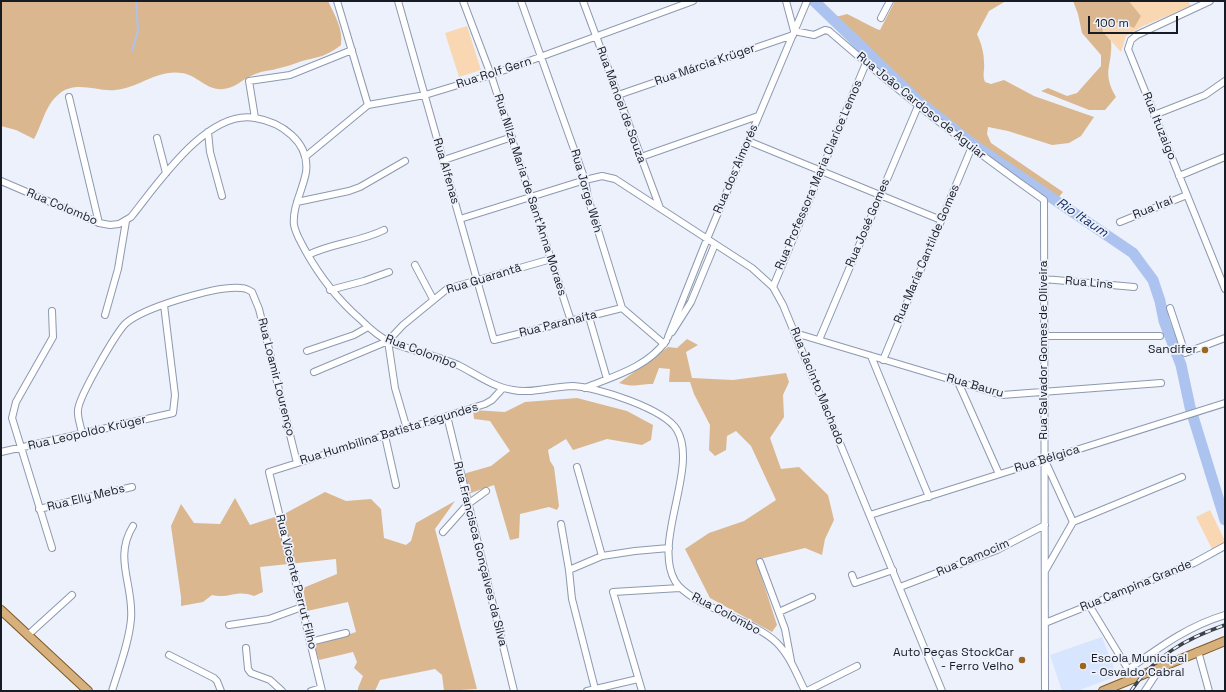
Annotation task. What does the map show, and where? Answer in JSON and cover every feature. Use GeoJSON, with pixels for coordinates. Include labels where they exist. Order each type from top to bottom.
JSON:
{"type":"FeatureCollection","features":[{"type":"Feature","properties":{"kind":"main road"},"geometry":{"type":"LineString","coordinates":[[1,610],[88,691]]}},
{"type":"Feature","properties":{"kind":"main road"},"geometry":{"type":"LineString","coordinates":[[1103,691],[1225,641]]}},
{"type":"Feature","properties":{"kind":"street"},"geometry":{"type":"LineString","coordinates":[[337,1],[368,105]]}},
{"type":"Feature","properties":{"kind":"street","name":"Rua Alfenas"},"geometry":{"type":"LineString","coordinates":[[398,1],[494,340]]}},
{"type":"Feature","properties":{"kind":"street","name":"Rua Nilza Maria de Sant'Anna Moraes"},"geometry":{"type":"LineString","coordinates":[[463,1],[491,75],[572,321]]}},
{"type":"Feature","properties":{"kind":"street","name":"Rua Jorge Weh"},"geometry":{"type":"LineString","coordinates":[[520,1],[586,180],[588,198],[622,308]]}},
{"type":"Feature","properties":{"kind":"street","name":"Rua Manoel de Souza"},"geometry":{"type":"LineString","coordinates":[[583,1],[660,208]]}},
{"type":"Feature","properties":{"kind":"street","name":"Rua Rolf Gern"},"geometry":{"type":"LineString","coordinates":[[305,157],[368,105],[425,95],[491,75],[693,1]]}},
{"type":"Feature","properties":{"kind":"street"},"geometry":{"type":"LineString","coordinates":[[786,1],[794,33]]}},
{"type":"Feature","properties":{"kind":"street","name":"Rua dos Aimorés"},"geometry":{"type":"LineString","coordinates":[[668,337],[707,239],[807,1]]}},
{"type":"Feature","properties":{"kind":"street"},"geometry":{"type":"LineString","coordinates":[[881,18],[890,1]]}},
{"type":"Feature","properties":{"kind":"street","name":"Rua Ituzaigo"},"geometry":{"type":"LineString","coordinates":[[1207,2],[1141,32],[1134,37],[1129,44],[1130,56],[1225,289]]}},
{"type":"Feature","properties":{"kind":"street","name":"Rua João Cardoso de Aguiar"},"geometry":{"type":"LineString","coordinates":[[794,33],[814,35],[825,30],[829,31],[971,149],[1044,200]]}},
{"type":"Feature","properties":{"kind":"street","name":"Rua Márcia Krüger"},"geometry":{"type":"LineString","coordinates":[[618,95],[794,33]]}},
{"type":"Feature","properties":{"kind":"street"},"geometry":{"type":"LineString","coordinates":[[255,118],[248,81],[290,75],[352,50]]}},
{"type":"Feature","properties":{"kind":"street","name":"Rua Professora Maria Clarice Lemos"},"geometry":{"type":"LineString","coordinates":[[773,287],[866,63]]}},
{"type":"Feature","properties":{"kind":"street"},"geometry":{"type":"LineString","coordinates":[[1154,115],[1205,95],[1225,81]]}},
{"type":"Feature","properties":{"kind":"street"},"geometry":{"type":"LineString","coordinates":[[69,97],[99,223]]}},
{"type":"Feature","properties":{"kind":"street","name":"Rua José Gomes"},"geometry":{"type":"LineString","coordinates":[[819,340],[918,106]]}},
{"type":"Feature","properties":{"kind":"street"},"geometry":{"type":"LineString","coordinates":[[641,157],[758,116]]}},
{"type":"Feature","properties":{"kind":"street","name":"Rua Colombo"},"geometry":{"type":"LineString","coordinates":[[1,181],[99,223],[114,225],[126,221],[188,148],[208,132],[235,119],[255,118],[278,126],[292,134],[301,146],[305,157],[305,175],[297,202],[294,225],[298,236],[330,290],[368,327],[388,341],[447,360],[503,388],[523,391],[569,386],[584,388],[605,393],[656,412],[670,420],[678,432],[683,444],[683,458],[669,548],[671,573],[680,588],[696,598],[766,634],[779,645],[806,691]]}},
{"type":"Feature","properties":{"kind":"street"},"geometry":{"type":"LineString","coordinates":[[208,132],[210,152],[222,196]]}},
{"type":"Feature","properties":{"kind":"street"},"geometry":{"type":"LineString","coordinates":[[444,160],[512,137]]}},
{"type":"Feature","properties":{"kind":"street"},"geometry":{"type":"LineString","coordinates":[[157,138],[166,173]]}},
{"type":"Feature","properties":{"kind":"street"},"geometry":{"type":"LineString","coordinates":[[748,141],[941,220]]}},
{"type":"Feature","properties":{"kind":"street","name":"Rua Maria Cantilde Gomes"},"geometry":{"type":"LineString","coordinates":[[883,360],[971,149]]}},
{"type":"Feature","properties":{"kind":"street"},"geometry":{"type":"LineString","coordinates":[[1179,176],[1225,157]]}},
{"type":"Feature","properties":{"kind":"street"},"geometry":{"type":"LineString","coordinates":[[297,202],[349,191],[360,187],[405,161]]}},
{"type":"Feature","properties":{"kind":"street","name":"Rua Jacinto Machado"},"geometry":{"type":"LineString","coordinates":[[460,219],[602,176],[614,179],[660,208],[752,268],[773,287],[783,305],[795,333],[942,691]]}},
{"type":"Feature","properties":{"kind":"street","name":"Rua Iraí"},"geometry":{"type":"LineString","coordinates":[[1120,222],[1187,195]]}},
{"type":"Feature","properties":{"kind":"street","name":"Rua Salvador Gomes de Oliveira"},"geometry":{"type":"LineString","coordinates":[[1044,200],[1046,691]]}},
{"type":"Feature","properties":{"kind":"street"},"geometry":{"type":"LineString","coordinates":[[105,315],[118,269],[126,221]]}},
{"type":"Feature","properties":{"kind":"street"},"geometry":{"type":"LineString","coordinates":[[308,255],[319,250],[374,235],[384,230]]}},
{"type":"Feature","properties":{"kind":"street","name":"Rua dos Aimorés"},"geometry":{"type":"LineString","coordinates":[[584,388],[633,368],[646,361],[664,344],[685,315],[715,244]]}},
{"type":"Feature","properties":{"kind":"street","name":"Rua Guarantã"},"geometry":{"type":"LineString","coordinates":[[388,341],[403,325],[447,289],[551,259]]}},
{"type":"Feature","properties":{"kind":"street"},"geometry":{"type":"LineString","coordinates":[[415,265],[433,299]]}},
{"type":"Feature","properties":{"kind":"street"},"geometry":{"type":"LineString","coordinates":[[330,290],[369,280],[389,272]]}},
{"type":"Feature","properties":{"kind":"street","name":"Rua Lins"},"geometry":{"type":"LineString","coordinates":[[1044,279],[1134,287]]}},
{"type":"Feature","properties":{"kind":"street","name":"Rua Loamir Lourenço"},"geometry":{"type":"LineString","coordinates":[[164,305],[221,289],[240,288],[252,292],[259,309],[297,463]]}},
{"type":"Feature","properties":{"kind":"street"},"geometry":{"type":"LineString","coordinates":[[82,434],[78,417],[79,403],[121,330],[131,320],[164,305]]}},
{"type":"Feature","properties":{"kind":"street","name":"Rua Leopoldo Krüger"},"geometry":{"type":"LineString","coordinates":[[1,452],[173,413],[175,395],[164,305]]}},
{"type":"Feature","properties":{"kind":"street"},"geometry":{"type":"LineString","coordinates":[[622,308],[664,344]]}},
{"type":"Feature","properties":{"kind":"street","name":"Rua Paranaíta"},"geometry":{"type":"LineString","coordinates":[[494,340],[622,308]]}},
{"type":"Feature","properties":{"kind":"street"},"geometry":{"type":"LineString","coordinates":[[1170,308],[1185,353],[1225,338]]}},
{"type":"Feature","properties":{"kind":"street"},"geometry":{"type":"LineString","coordinates":[[52,311],[53,337],[14,408],[13,426],[52,548]]}},
{"type":"Feature","properties":{"kind":"street"},"geometry":{"type":"LineString","coordinates":[[589,317],[607,379]]}},
{"type":"Feature","properties":{"kind":"street"},"geometry":{"type":"LineString","coordinates":[[308,351],[354,334],[368,327]]}},
{"type":"Feature","properties":{"kind":"street","name":"Rua Bauru"},"geometry":{"type":"LineString","coordinates":[[795,333],[1002,395],[1161,383]]}},
{"type":"Feature","properties":{"kind":"street"},"geometry":{"type":"LineString","coordinates":[[1044,336],[1160,336]]}},
{"type":"Feature","properties":{"kind":"street"},"geometry":{"type":"LineString","coordinates":[[314,372],[388,341],[395,388],[407,429]]}},
{"type":"Feature","properties":{"kind":"street"},"geometry":{"type":"LineString","coordinates":[[871,356],[928,496]]}},
{"type":"Feature","properties":{"kind":"street"},"geometry":{"type":"LineString","coordinates":[[958,382],[999,474]]}},
{"type":"Feature","properties":{"kind":"street","name":"Rua Humbilina Batista Fagundes"},"geometry":{"type":"LineString","coordinates":[[269,472],[485,404],[492,400],[503,388]]}},
{"type":"Feature","properties":{"kind":"street","name":"Rua Bélgica"},"geometry":{"type":"LineString","coordinates":[[870,515],[1225,403]]}},
{"type":"Feature","properties":{"kind":"street","name":"Rua Francisca Gonçalves da Silva"},"geometry":{"type":"LineString","coordinates":[[446,416],[514,691]]}},
{"type":"Feature","properties":{"kind":"street"},"geometry":{"type":"LineString","coordinates":[[385,436],[396,484]]}},
{"type":"Feature","properties":{"kind":"street"},"geometry":{"type":"LineString","coordinates":[[1045,460],[1073,522]]}},
{"type":"Feature","properties":{"kind":"street"},"geometry":{"type":"LineString","coordinates":[[577,467],[602,556]]}},
{"type":"Feature","properties":{"kind":"street","name":"Rua Vicente Perrut Filho"},"geometry":{"type":"LineString","coordinates":[[269,472],[322,690]]}},
{"type":"Feature","properties":{"kind":"street"},"geometry":{"type":"LineString","coordinates":[[1045,572],[1073,522],[1182,478]]}},
{"type":"Feature","properties":{"kind":"street","name":"Rua Elly Mebs"},"geometry":{"type":"LineString","coordinates":[[39,509],[132,487]]}},
{"type":"Feature","properties":{"kind":"street"},"geometry":{"type":"LineString","coordinates":[[443,532],[468,504],[486,491]]}},
{"type":"Feature","properties":{"kind":"street"},"geometry":{"type":"LineString","coordinates":[[561,524],[569,570],[572,599],[595,689]]}},
{"type":"Feature","properties":{"kind":"street","name":"Rua Camocim"},"geometry":{"type":"LineString","coordinates":[[900,587],[997,550],[1045,525]]}},
{"type":"Feature","properties":{"kind":"street"},"geometry":{"type":"LineString","coordinates":[[112,691],[130,626],[130,597],[124,551],[125,541],[133,526]]}},
{"type":"Feature","properties":{"kind":"street","name":"Rua Campina Grande"},"geometry":{"type":"LineString","coordinates":[[1045,623],[1194,562],[1225,546]]}},
{"type":"Feature","properties":{"kind":"street"},"geometry":{"type":"LineString","coordinates":[[569,570],[602,556],[669,548]]}},
{"type":"Feature","properties":{"kind":"street"},"geometry":{"type":"LineString","coordinates":[[760,562],[788,640],[792,665]]}},
{"type":"Feature","properties":{"kind":"street"},"geometry":{"type":"LineString","coordinates":[[852,575],[854,583],[892,570]]}},
{"type":"Feature","properties":{"kind":"street"},"geometry":{"type":"LineString","coordinates":[[642,691],[613,592],[680,588]]}},
{"type":"Feature","properties":{"kind":"street"},"geometry":{"type":"LineString","coordinates":[[28,635],[72,595]]}},
{"type":"Feature","properties":{"kind":"street"},"geometry":{"type":"LineString","coordinates":[[778,612],[812,597]]}},
{"type":"Feature","properties":{"kind":"street"},"geometry":{"type":"LineString","coordinates":[[1089,605],[1134,679]]}},
{"type":"Feature","properties":{"kind":"street"},"geometry":{"type":"LineString","coordinates":[[229,625],[269,619],[302,607]]}},
{"type":"Feature","properties":{"kind":"street"},"geometry":{"type":"LineString","coordinates":[[1129,670],[1181,633],[1204,622],[1225,615]]}},
{"type":"Feature","properties":{"kind":"street"},"geometry":{"type":"LineString","coordinates":[[310,642],[346,633]]}},
{"type":"Feature","properties":{"kind":"street"},"geometry":{"type":"LineString","coordinates":[[246,648],[248,669],[251,673],[270,680],[282,691]]}},
{"type":"Feature","properties":{"kind":"street"},"geometry":{"type":"LineString","coordinates":[[1198,651],[1209,691]]}},
{"type":"Feature","properties":{"kind":"street"},"geometry":{"type":"LineString","coordinates":[[169,656],[214,678],[222,691]]}},
{"type":"Feature","properties":{"kind":"street"},"geometry":{"type":"LineString","coordinates":[[806,691],[857,666]]}},
{"type":"Feature","properties":{"kind":"street"},"geometry":{"type":"LineString","coordinates":[[1146,691],[1160,668]]}},
{"type":"Feature","properties":{"kind":"street"},"geometry":{"type":"LineString","coordinates":[[587,691],[638,678]]}},
{"type":"Feature","properties":{"kind":"street"},"geometry":{"type":"LineString","coordinates":[[311,691],[322,690]]}},
{"type":"Feature","properties":{"kind":"shaded area"},"geometry":{"type":"Polygon","coordinates":[[[1,1],[328,1],[340,28],[341,45],[323,56],[262,72],[223,89],[212,88],[187,74],[173,72],[156,76],[124,89],[108,90],[79,87],[72,88],[59,94],[50,104],[34,139],[16,130],[1,126],[1,1]]]}},
{"type":"Feature","properties":{"kind":"shaded area"},"geometry":{"type":"Polygon","coordinates":[[[895,1],[1006,1],[989,11],[977,34],[983,55],[985,82],[991,84],[1004,80],[1034,96],[1094,117],[1081,136],[1069,143],[1052,145],[1008,131],[988,127],[987,134],[991,143],[1063,192],[1058,198],[976,143],[928,104],[896,77],[836,17],[847,14],[880,30],[895,1]]]}},
{"type":"Feature","properties":{"kind":"shaded area"},"geometry":{"type":"Polygon","coordinates":[[[1073,1],[1129,1],[1141,16],[1134,28],[1121,22],[1102,26],[1103,32],[1111,41],[1108,74],[1109,81],[1116,97],[1105,110],[1089,110],[1041,91],[1048,88],[1067,96],[1077,93],[1101,66],[1101,55],[1082,33],[1078,14],[1073,1]]]}},
{"type":"Feature","properties":{"kind":"shaded area"},"geometry":{"type":"Polygon","coordinates":[[[1129,1],[1188,1],[1191,6],[1143,26],[1126,36],[1121,52],[1103,32],[1102,26],[1141,16],[1129,1]]]}},
{"type":"Feature","properties":{"kind":"shaded area"},"geometry":{"type":"Polygon","coordinates":[[[467,26],[481,70],[459,77],[445,33],[467,26]]]}},
{"type":"Feature","properties":{"kind":"shaded area"},"geometry":{"type":"Polygon","coordinates":[[[687,339],[698,345],[686,352],[692,378],[733,380],[786,373],[789,382],[783,395],[784,417],[770,438],[781,469],[799,467],[828,495],[834,520],[825,539],[822,555],[805,548],[756,560],[777,625],[772,632],[710,598],[685,549],[709,533],[744,521],[776,500],[751,446],[736,431],[727,436],[726,450],[715,456],[709,450],[710,425],[694,394],[690,382],[669,382],[670,369],[659,368],[653,384],[633,386],[619,383],[668,347],[677,348],[687,339]]]}},
{"type":"Feature","properties":{"kind":"shaded area"},"geometry":{"type":"Polygon","coordinates":[[[577,398],[627,411],[653,425],[651,440],[642,445],[607,439],[573,450],[566,439],[548,450],[550,461],[554,467],[559,506],[557,510],[549,507],[520,514],[519,538],[510,540],[494,485],[468,494],[463,474],[491,466],[510,451],[490,421],[474,419],[473,410],[505,412],[525,402],[577,398]]]}},
{"type":"Feature","properties":{"kind":"shaded area"},"geometry":{"type":"Polygon","coordinates":[[[325,492],[346,501],[371,499],[381,509],[384,538],[406,545],[411,541],[416,523],[455,501],[435,529],[477,689],[444,691],[442,675],[435,669],[380,680],[375,691],[358,691],[363,676],[354,668],[357,662],[353,652],[319,660],[314,645],[356,632],[348,602],[307,611],[303,588],[337,574],[336,559],[260,567],[263,592],[254,596],[242,593],[224,596],[212,595],[203,602],[181,606],[171,526],[181,504],[194,523],[220,524],[235,498],[250,525],[284,514],[325,492]]]}},
{"type":"Feature","properties":{"kind":"shaded area"},"geometry":{"type":"Polygon","coordinates":[[[1210,510],[1225,541],[1212,549],[1196,517],[1210,510]]]}},
{"type":"Feature","properties":{"kind":"shaded area","name":"Escola Municipal - Osvaldo Cabral"},"geometry":{"type":"Polygon","coordinates":[[[1102,637],[1117,676],[1077,691],[1062,691],[1050,655],[1102,637]]]}},
{"type":"Feature","properties":{"kind":"waterway"},"geometry":{"type":"LineString","coordinates":[[132,51],[138,30],[136,1]]}},
{"type":"Feature","properties":{"kind":"waterway","name":"Rio Itaum"},"geometry":{"type":"LineString","coordinates":[[814,1],[917,100],[974,145],[1133,253],[1153,280],[1160,301],[1164,321],[1181,365],[1190,407],[1225,520]]}},
{"type":"Feature","properties":{"kind":"railway"},"geometry":{"type":"LineString","coordinates":[[1131,691],[1150,668],[1172,650],[1197,636],[1225,625]]}},
{"type":"Feature","properties":{"kind":"place","name":"Sandifer"},"geometry":{"type":"Point","coordinates":[1205,350]}},
{"type":"Feature","properties":{"kind":"place","name":"Auto Peças StockCar - Ferro Velho"},"geometry":{"type":"Point","coordinates":[1022,660]}},
{"type":"Feature","properties":{"kind":"place","name":"Escola Municipal - Osvaldo Cabral"},"geometry":{"type":"Point","coordinates":[1083,666]}}]}
